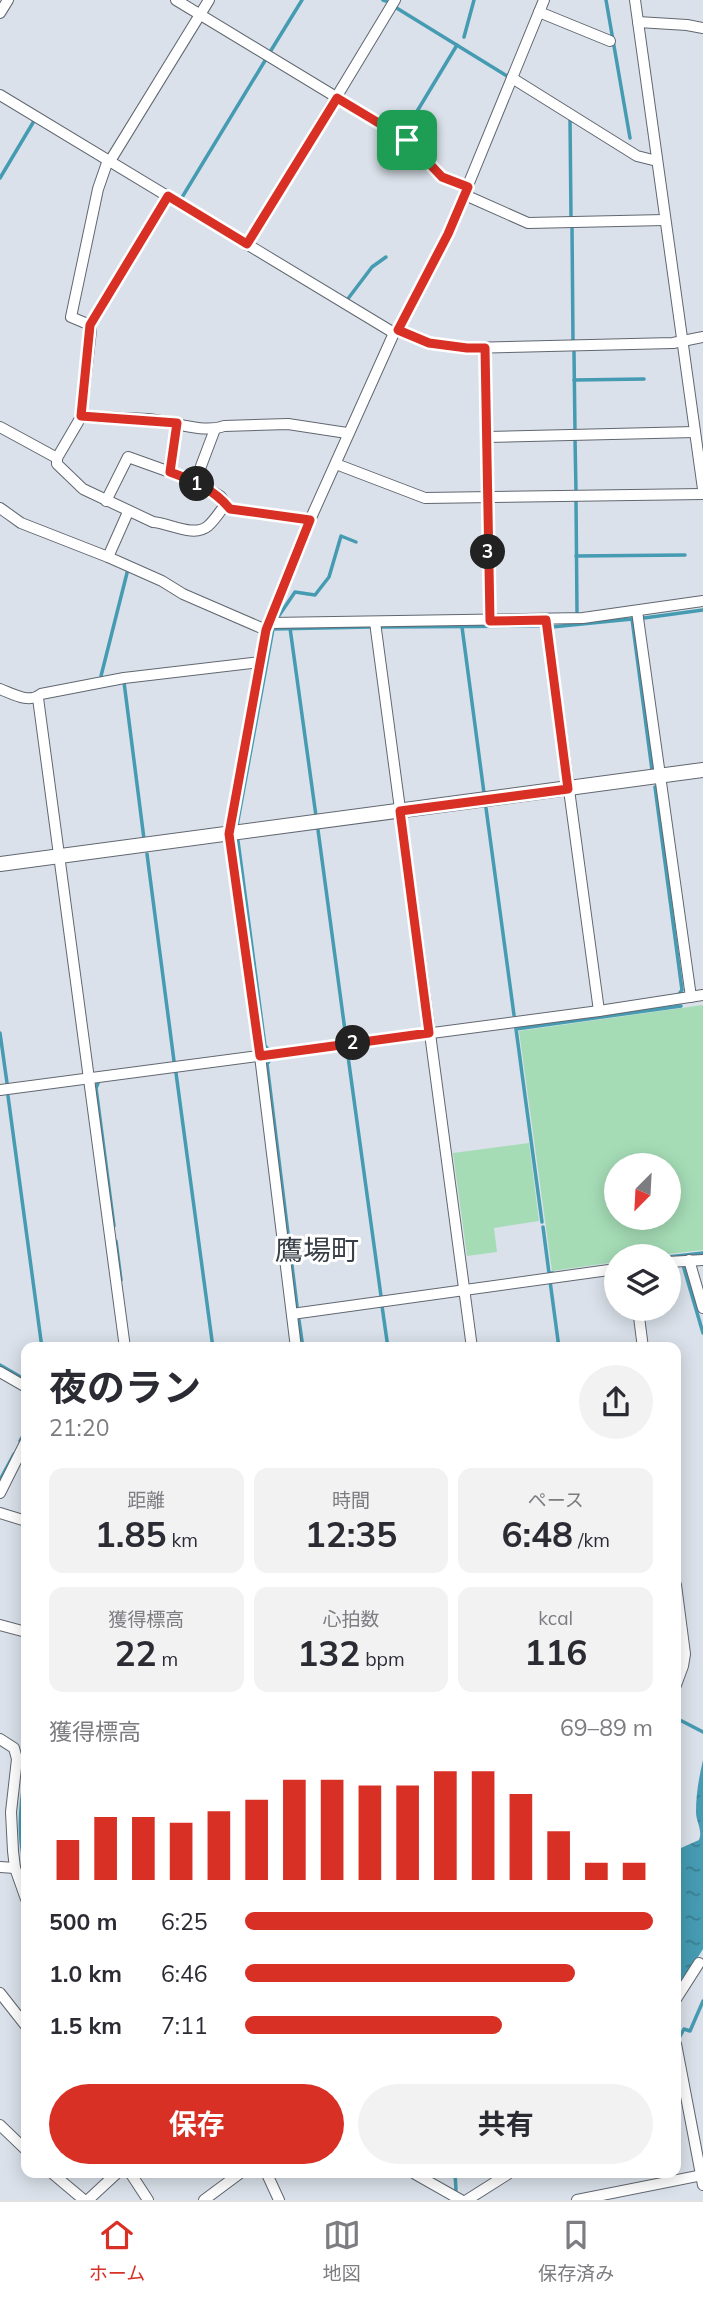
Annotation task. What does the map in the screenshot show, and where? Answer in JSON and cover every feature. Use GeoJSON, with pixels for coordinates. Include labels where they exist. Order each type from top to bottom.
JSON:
{"type":"FeatureCollection","features":[{"type":"Feature","properties":{"kind":"street"},"geometry":{"type":"LineString","coordinates":[[0,13],[8,0]]}},
{"type":"Feature","properties":{"kind":"street"},"geometry":{"type":"LineString","coordinates":[[176,0],[407,140],[442,177],[528,223],[665,220]]}},
{"type":"Feature","properties":{"kind":"street"},"geometry":{"type":"LineString","coordinates":[[90,325],[71,317],[98,189],[109,161],[209,0]]}},
{"type":"Feature","properties":{"kind":"street"},"geometry":{"type":"LineString","coordinates":[[247,244],[395,0]]}},
{"type":"Feature","properties":{"kind":"street"},"geometry":{"type":"LineString","coordinates":[[295,1342],[229,834],[268,627],[347,433],[467,191],[544,0]]}},
{"type":"Feature","properties":{"kind":"street"},"geometry":{"type":"LineString","coordinates":[[635,0],[703,489]]}},
{"type":"Feature","properties":{"kind":"street"},"geometry":{"type":"LineString","coordinates":[[539,12],[610,41]]}},
{"type":"Feature","properties":{"kind":"street"},"geometry":{"type":"LineString","coordinates":[[638,22],[703,28]]}},
{"type":"Feature","properties":{"kind":"street"},"geometry":{"type":"LineString","coordinates":[[512,78],[637,156],[657,161]]}},
{"type":"Feature","properties":{"kind":"street"},"geometry":{"type":"LineString","coordinates":[[0,95],[396,331],[429,343],[485,348],[682,341],[703,337]]}},
{"type":"Feature","properties":{"kind":"street"},"geometry":{"type":"LineString","coordinates":[[168,196],[90,325],[81,416],[57,458],[57,464],[83,489],[153,522],[188,530],[201,530],[208,526],[226,504]]}},
{"type":"Feature","properties":{"kind":"street"},"geometry":{"type":"LineString","coordinates":[[485,348],[490,621]]}},
{"type":"Feature","properties":{"kind":"street"},"geometry":{"type":"LineString","coordinates":[[81,416],[177,423],[215,429],[224,426],[288,424],[347,433]]}},
{"type":"Feature","properties":{"kind":"street"},"geometry":{"type":"LineString","coordinates":[[170,472],[177,423]]}},
{"type":"Feature","properties":{"kind":"street"},"geometry":{"type":"LineString","coordinates":[[0,427],[57,458]]}},
{"type":"Feature","properties":{"kind":"street"},"geometry":{"type":"LineString","coordinates":[[195,481],[215,429]]}},
{"type":"Feature","properties":{"kind":"street"},"geometry":{"type":"LineString","coordinates":[[486,437],[695,432]]}},
{"type":"Feature","properties":{"kind":"street"},"geometry":{"type":"LineString","coordinates":[[106,501],[128,457],[195,481],[220,496],[230,509],[310,520]]}},
{"type":"Feature","properties":{"kind":"street"},"geometry":{"type":"LineString","coordinates":[[335,464],[425,498],[703,494]]}},
{"type":"Feature","properties":{"kind":"street"},"geometry":{"type":"LineString","coordinates":[[0,508],[21,523],[108,557],[162,581],[183,594],[268,627],[583,618],[703,601]]}},
{"type":"Feature","properties":{"kind":"street"},"geometry":{"type":"LineString","coordinates":[[108,557],[128,512]]}},
{"type":"Feature","properties":{"kind":"street"},"geometry":{"type":"LineString","coordinates":[[637,611],[691,997]]}},
{"type":"Feature","properties":{"kind":"street"},"geometry":{"type":"LineString","coordinates":[[546,620],[599,1011]]}},
{"type":"Feature","properties":{"kind":"street"},"geometry":{"type":"LineString","coordinates":[[375,622],[471,1342]]}},
{"type":"Feature","properties":{"kind":"street"},"geometry":{"type":"LineString","coordinates":[[0,689],[30,699],[38,698],[41,694],[124,678],[261,662]]}},
{"type":"Feature","properties":{"kind":"street"},"geometry":{"type":"LineString","coordinates":[[38,698],[124,1342]]}},
{"type":"Feature","properties":{"kind":"street"},"geometry":{"type":"LineString","coordinates":[[0,864],[703,770]]}},
{"type":"Feature","properties":{"kind":"street"},"geometry":{"type":"LineString","coordinates":[[0,1090],[703,995]]}},
{"type":"Feature","properties":{"kind":"street"},"geometry":{"type":"LineString","coordinates":[[689,1260],[703,1308]]}},
{"type":"Feature","properties":{"kind":"street"},"geometry":{"type":"LineString","coordinates":[[681,1261],[703,1260]]}},
{"type":"Feature","properties":{"kind":"street"},"geometry":{"type":"LineString","coordinates":[[292,1314],[604,1271]]}},
{"type":"Feature","properties":{"kind":"street"},"geometry":{"type":"LineString","coordinates":[[640,1321],[642,1342]]}},
{"type":"Feature","properties":{"kind":"street"},"geometry":{"type":"LineString","coordinates":[[0,1373],[21,1384]]}},
{"type":"Feature","properties":{"kind":"street"},"geometry":{"type":"LineString","coordinates":[[0,1493],[21,1451]]}},
{"type":"Feature","properties":{"kind":"street"},"geometry":{"type":"LineString","coordinates":[[0,1513],[21,1519]]}},
{"type":"Feature","properties":{"kind":"street"},"geometry":{"type":"LineString","coordinates":[[681,1624],[685,1654],[681,1671]]}},
{"type":"Feature","properties":{"kind":"street"},"geometry":{"type":"LineString","coordinates":[[0,1625],[21,1631]]}},
{"type":"Feature","properties":{"kind":"street"},"geometry":{"type":"LineString","coordinates":[[0,1739],[14,1748],[17,1759],[11,1812],[15,1868],[21,1885]]}},
{"type":"Feature","properties":{"kind":"street"},"geometry":{"type":"LineString","coordinates":[[0,1867],[15,1868]]}},
{"type":"Feature","properties":{"kind":"street"},"geometry":{"type":"LineString","coordinates":[[681,1991],[699,1964]]}},
{"type":"Feature","properties":{"kind":"street"},"geometry":{"type":"LineString","coordinates":[[0,1993],[21,2017]]}},
{"type":"Feature","properties":{"kind":"street"},"geometry":{"type":"LineString","coordinates":[[577,2200],[702,2178],[681,2070]]}},
{"type":"Feature","properties":{"kind":"street"},"geometry":{"type":"LineString","coordinates":[[0,2125],[21,2145]]}},
{"type":"Feature","properties":{"kind":"street"},"geometry":{"type":"LineString","coordinates":[[58,2178],[86,2200],[111,2178]]}},
{"type":"Feature","properties":{"kind":"street"},"geometry":{"type":"LineString","coordinates":[[134,2178],[148,2200]]}},
{"type":"Feature","properties":{"kind":"street"},"geometry":{"type":"LineString","coordinates":[[204,2200],[234,2178]]}},
{"type":"Feature","properties":{"kind":"street"},"geometry":{"type":"LineString","coordinates":[[269,2178],[279,2200]]}},
{"type":"Feature","properties":{"kind":"street"},"geometry":{"type":"LineString","coordinates":[[422,2178],[461,2200]]}},
{"type":"Feature","properties":{"kind":"street"},"geometry":{"type":"LineString","coordinates":[[467,2200],[502,2178]]}},
{"type":"Feature","properties":{"kind":"green space"},"geometry":{"type":"Polygon","coordinates":[[[703,1005],[703,1250],[681,1252],[681,1244],[604,1244],[604,1264],[552,1271],[519,1031],[703,1005]]]}},
{"type":"Feature","properties":{"kind":"green space"},"geometry":{"type":"Polygon","coordinates":[[[529,1143],[539,1221],[494,1228],[497,1252],[467,1256],[453,1153],[529,1143]]]}},
{"type":"Feature","properties":{"kind":"water"},"geometry":{"type":"Polygon","coordinates":[[[703,1760],[703,1949],[681,1984],[681,1848],[699,1840],[700,1829],[696,1816],[703,1760]]]}},
{"type":"Feature","properties":{"kind":"water"},"geometry":{"type":"Polygon","coordinates":[[[21,1794],[21,1851],[19,1830],[21,1794]]]}},
{"type":"Feature","properties":{"kind":"waterway"},"geometry":{"type":"LineString","coordinates":[[270,52],[302,0]]}},
{"type":"Feature","properties":{"kind":"waterway"},"geometry":{"type":"LineString","coordinates":[[464,37],[474,0]]}},
{"type":"Feature","properties":{"kind":"waterway"},"geometry":{"type":"LineString","coordinates":[[606,0],[630,138]]}},
{"type":"Feature","properties":{"kind":"waterway"},"geometry":{"type":"LineString","coordinates":[[395,7],[507,76]]}},
{"type":"Feature","properties":{"kind":"waterway"},"geometry":{"type":"LineString","coordinates":[[404,133],[457,45]]}},
{"type":"Feature","properties":{"kind":"waterway"},"geometry":{"type":"LineString","coordinates":[[181,199],[266,59]]}},
{"type":"Feature","properties":{"kind":"waterway"},"geometry":{"type":"LineString","coordinates":[[570,119],[571,217]]}},
{"type":"Feature","properties":{"kind":"waterway"},"geometry":{"type":"LineString","coordinates":[[0,178],[34,121]]}},
{"type":"Feature","properties":{"kind":"waterway"},"geometry":{"type":"LineString","coordinates":[[572,227],[573,340]]}},
{"type":"Feature","properties":{"kind":"waterway"},"geometry":{"type":"LineString","coordinates":[[347,300],[372,267],[386,257]]}},
{"type":"Feature","properties":{"kind":"waterway"},"geometry":{"type":"LineString","coordinates":[[574,352],[575,432]]}},
{"type":"Feature","properties":{"kind":"waterway"},"geometry":{"type":"LineString","coordinates":[[574,380],[644,379]]}},
{"type":"Feature","properties":{"kind":"waterway"},"geometry":{"type":"LineString","coordinates":[[575,438],[576,492]]}},
{"type":"Feature","properties":{"kind":"waterway"},"geometry":{"type":"LineString","coordinates":[[576,499],[577,612]]}},
{"type":"Feature","properties":{"kind":"waterway"},"geometry":{"type":"LineString","coordinates":[[278,617],[295,592],[315,595],[329,577],[341,536],[356,542]]}},
{"type":"Feature","properties":{"kind":"waterway"},"geometry":{"type":"LineString","coordinates":[[576,556],[685,555]]}},
{"type":"Feature","properties":{"kind":"waterway"},"geometry":{"type":"LineString","coordinates":[[101,676],[128,569]]}},
{"type":"Feature","properties":{"kind":"waterway"},"geometry":{"type":"LineString","coordinates":[[644,618],[703,610]]}},
{"type":"Feature","properties":{"kind":"waterway"},"geometry":{"type":"LineString","coordinates":[[632,619],[651,770]]}},
{"type":"Feature","properties":{"kind":"waterway"},"geometry":{"type":"LineString","coordinates":[[552,627],[632,619]]}},
{"type":"Feature","properties":{"kind":"waterway"},"geometry":{"type":"LineString","coordinates":[[380,627],[543,626]]}},
{"type":"Feature","properties":{"kind":"waterway"},"geometry":{"type":"LineString","coordinates":[[240,826],[237,826],[273,629],[371,627]]}},
{"type":"Feature","properties":{"kind":"waterway"},"geometry":{"type":"LineString","coordinates":[[462,627],[484,793]]}},
{"type":"Feature","properties":{"kind":"waterway"},"geometry":{"type":"LineString","coordinates":[[290,628],[316,816]]}},
{"type":"Feature","properties":{"kind":"waterway"},"geometry":{"type":"LineString","coordinates":[[124,682],[144,839]]}},
{"type":"Feature","properties":{"kind":"waterway"},"geometry":{"type":"LineString","coordinates":[[655,787],[682,990],[679,994]]}},
{"type":"Feature","properties":{"kind":"waterway"},"geometry":{"type":"LineString","coordinates":[[486,808],[514,1015]]}},
{"type":"Feature","properties":{"kind":"waterway"},"geometry":{"type":"LineString","coordinates":[[318,830],[346,1038]]}},
{"type":"Feature","properties":{"kind":"waterway"},"geometry":{"type":"LineString","coordinates":[[238,841],[265,1046],[268,1049]]}},
{"type":"Feature","properties":{"kind":"waterway"},"geometry":{"type":"LineString","coordinates":[[147,854],[174,1061]]}},
{"type":"Feature","properties":{"kind":"waterway"},"geometry":{"type":"LineString","coordinates":[[542,1222],[516,1029],[681,1006]]}},
{"type":"Feature","properties":{"kind":"waterway"},"geometry":{"type":"LineString","coordinates":[[0,1033],[7,1083]]}},
{"type":"Feature","properties":{"kind":"waterway"},"geometry":{"type":"LineString","coordinates":[[347,1049],[381,1296]]}},
{"type":"Feature","properties":{"kind":"waterway"},"geometry":{"type":"LineString","coordinates":[[270,1060],[267,1064],[297,1306]]}},
{"type":"Feature","properties":{"kind":"waterway"},"geometry":{"type":"LineString","coordinates":[[176,1073],[212,1342]]}},
{"type":"Feature","properties":{"kind":"waterway"},"geometry":{"type":"LineString","coordinates":[[98,1083],[96,1088],[114,1226]]}},
{"type":"Feature","properties":{"kind":"waterway"},"geometry":{"type":"LineString","coordinates":[[8,1096],[41,1342]]}},
{"type":"Feature","properties":{"kind":"waterway"},"geometry":{"type":"LineString","coordinates":[[543,1227],[549,1273],[553,1273]]}},
{"type":"Feature","properties":{"kind":"waterway"},"geometry":{"type":"LineString","coordinates":[[116,1241],[121,1280]]}},
{"type":"Feature","properties":{"kind":"waterway"},"geometry":{"type":"LineString","coordinates":[[681,1256],[703,1253]]}},
{"type":"Feature","properties":{"kind":"waterway"},"geometry":{"type":"LineString","coordinates":[[683,1265],[703,1333]]}},
{"type":"Feature","properties":{"kind":"waterway"},"geometry":{"type":"LineString","coordinates":[[550,1281],[558,1342]]}},
{"type":"Feature","properties":{"kind":"waterway"},"geometry":{"type":"LineString","coordinates":[[382,1306],[387,1342]]}},
{"type":"Feature","properties":{"kind":"waterway"},"geometry":{"type":"LineString","coordinates":[[299,1320],[302,1342]]}},
{"type":"Feature","properties":{"kind":"waterway"},"geometry":{"type":"LineString","coordinates":[[0,1365],[21,1377]]}},
{"type":"Feature","properties":{"kind":"waterway"},"geometry":{"type":"LineString","coordinates":[[0,1480],[14,1454]]}},
{"type":"Feature","properties":{"kind":"waterway"},"geometry":{"type":"LineString","coordinates":[[681,1721],[703,1732]]}},
{"type":"Feature","properties":{"kind":"waterway"},"geometry":{"type":"LineString","coordinates":[[681,2034],[684,2029],[690,2031],[703,2001]]}},
{"type":"Feature","properties":{"kind":"waterway"},"geometry":{"type":"LineString","coordinates":[[455,2178],[456,2190]]}},
{"type":"Feature","properties":{"kind":"district","name":"鷹場町"},"geometry":{"type":"Point","coordinates":[317,1249]}},
{"type":"Feature","properties":{"kind":"route"},"geometry":{"type":"LineString","coordinates":[[337,98],[407,140],[442,177],[468,187],[448,234],[398,330],[429,343],[485,348],[490,621],[546,620],[568,789],[400,811],[429,1033],[260,1056],[229,834],[266,630],[310,520],[230,509],[220,496],[195,481],[170,472],[177,423],[81,416],[90,325],[168,196],[247,244],[337,98]]}}]}
